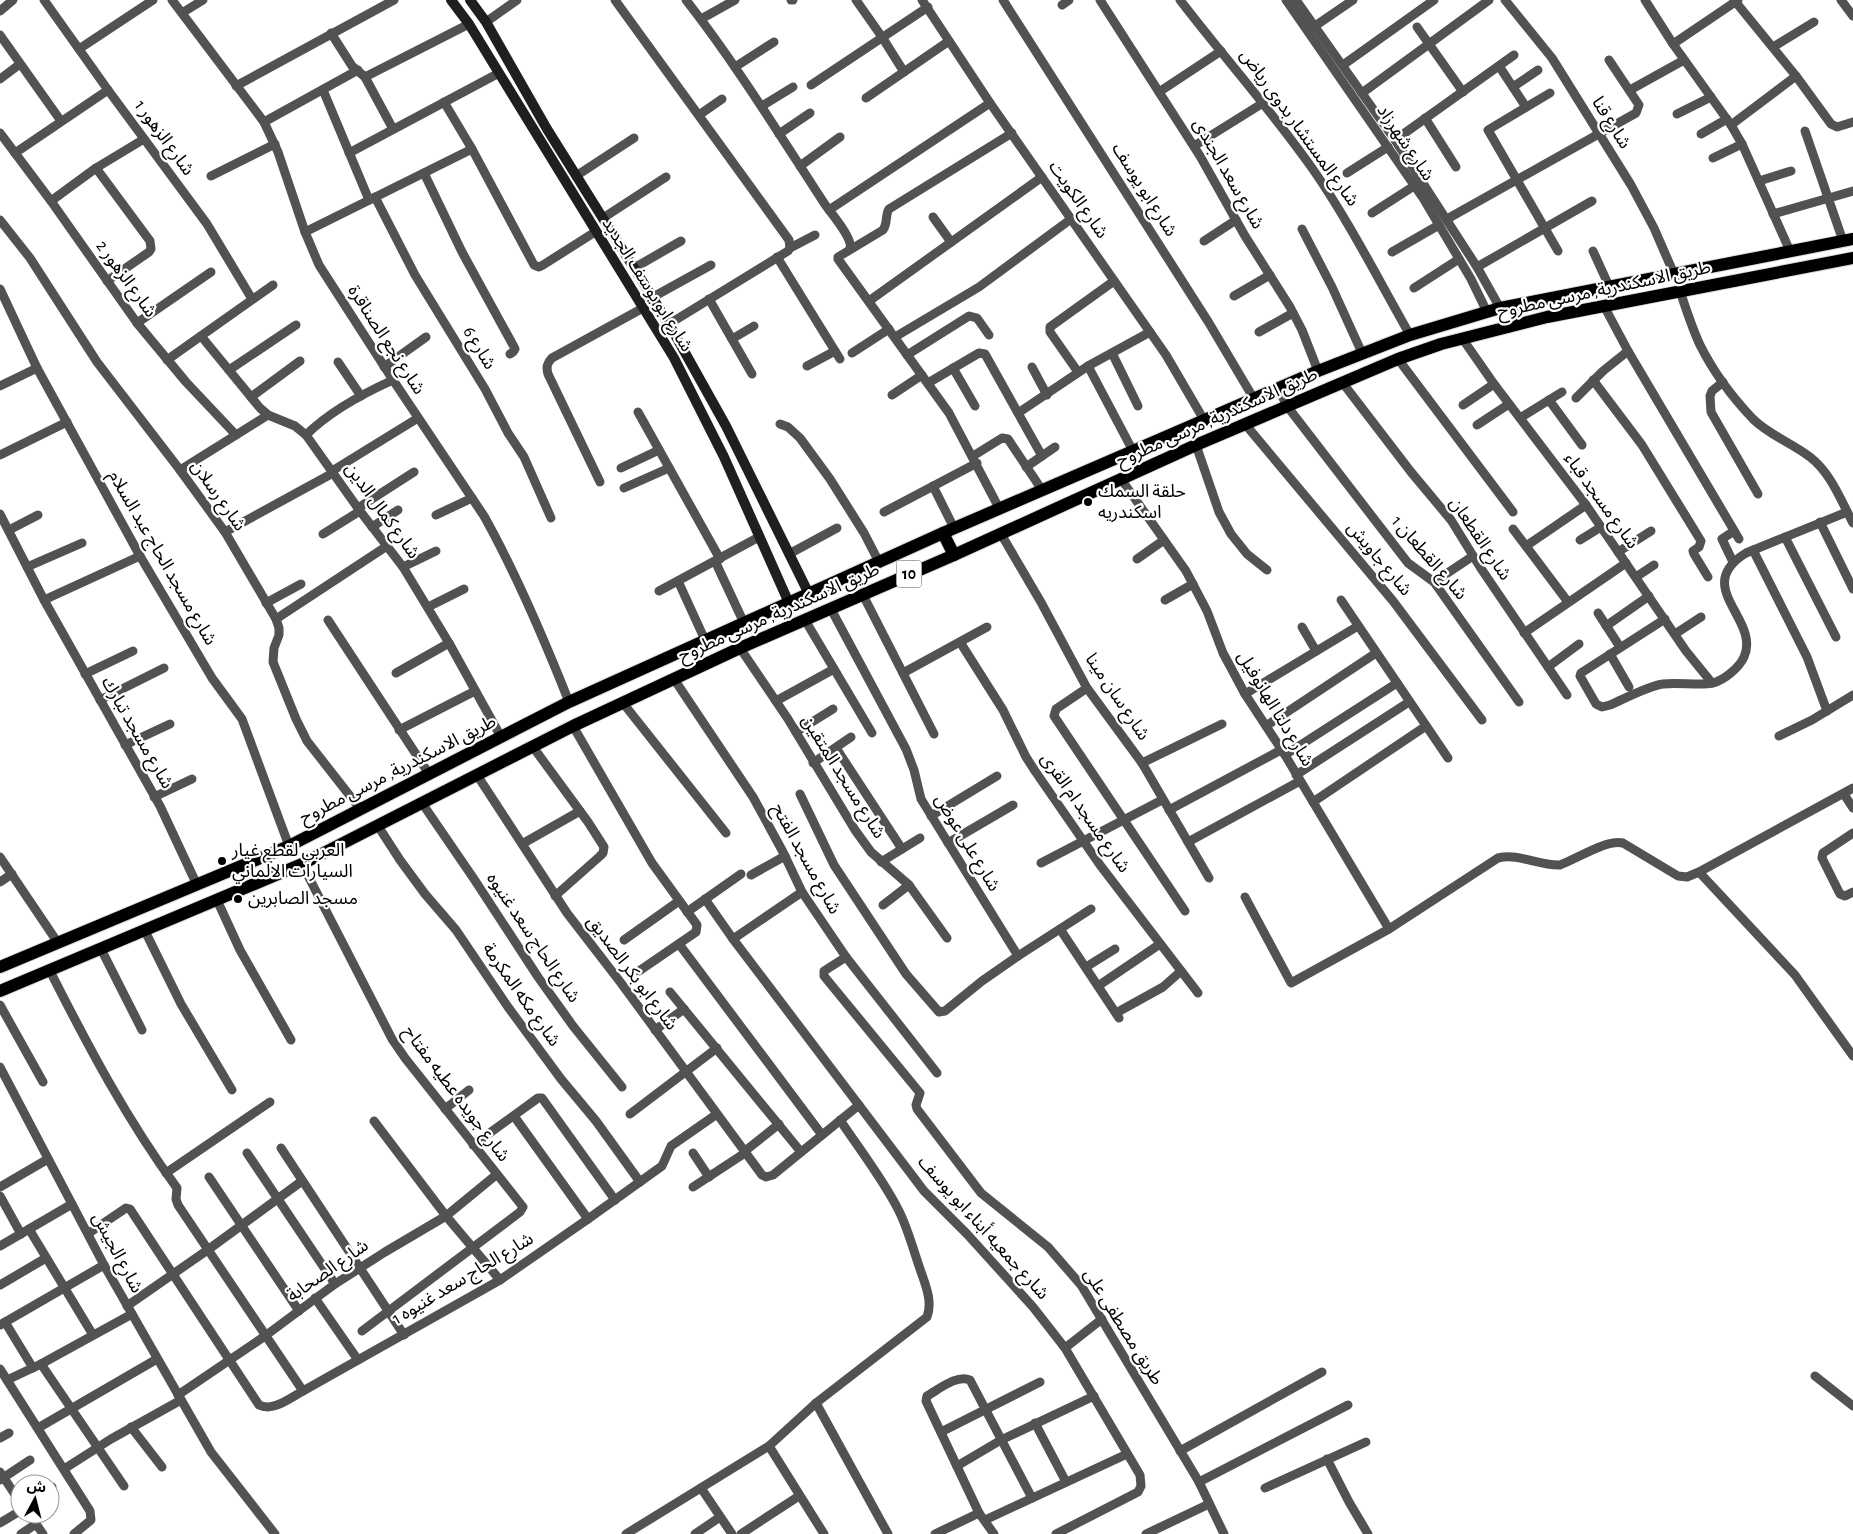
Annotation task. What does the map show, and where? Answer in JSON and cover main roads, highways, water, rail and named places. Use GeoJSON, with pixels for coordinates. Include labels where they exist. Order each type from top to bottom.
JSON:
{"type":"FeatureCollection","features":[{"type":"Feature","properties":{"kind":"main road","name":"طريق الاسكندرية, مرسى مطروح"},"geometry":{"type":"LineString","coordinates":[[0,967],[289,846],[569,702],[623,677],[948,530],[1318,371],[1410,335],[1500,308],[1848,240]]}},
{"type":"Feature","properties":{"kind":"main road","name":"طريق الاسكندرية, مرسى مطروح"},"geometry":{"type":"LineString","coordinates":[[0,992],[302,864],[573,726],[740,648],[954,555],[1196,445],[1398,359],[1462,338],[1547,317],[1853,258]]}},
{"type":"Feature","properties":{"kind":"main road"},"geometry":{"type":"LineString","coordinates":[[948,530],[954,555]]}},
{"type":"Feature","properties":{"kind":"main road"},"geometry":{"type":"LineString","coordinates":[[623,677],[628,700]]}},
{"type":"Feature","properties":{"kind":"main road"},"geometry":{"type":"LineString","coordinates":[[161,900],[170,920]]}},
{"type":"Feature","properties":{"kind":"place","name":"حلقة السمك اسكندريه"},"geometry":{"type":"Point","coordinates":[1088,502]}},
{"type":"Feature","properties":{"kind":"place","name":"العربي لقطع غيار السيارات الالماني"},"geometry":{"type":"Point","coordinates":[222,861]}},
{"type":"Feature","properties":{"kind":"place","name":"مسجد الصابرين"},"geometry":{"type":"Point","coordinates":[238,899]}}]}
